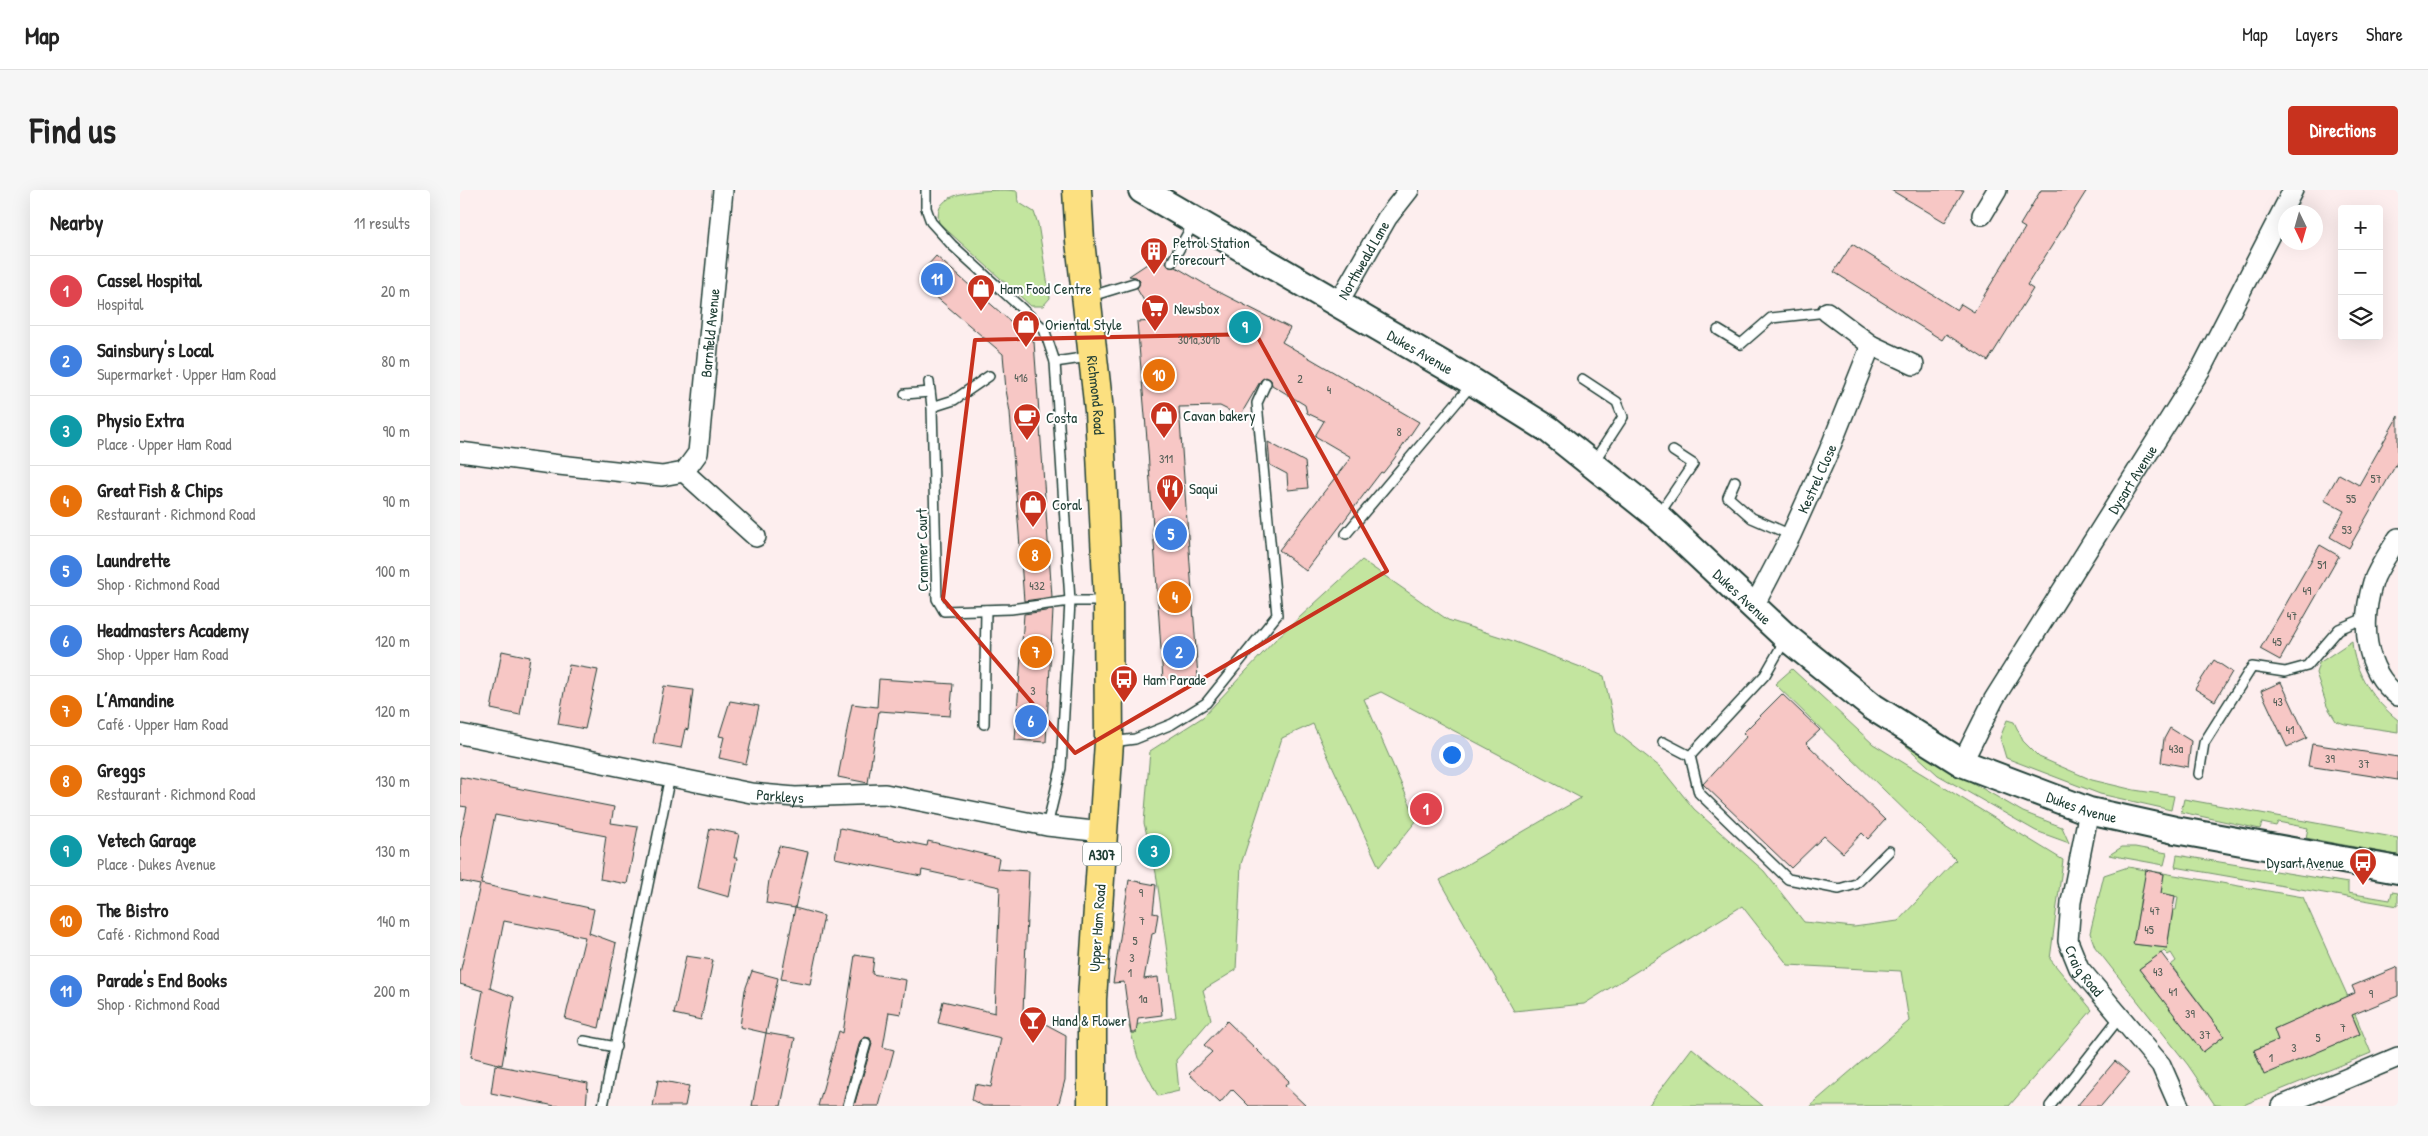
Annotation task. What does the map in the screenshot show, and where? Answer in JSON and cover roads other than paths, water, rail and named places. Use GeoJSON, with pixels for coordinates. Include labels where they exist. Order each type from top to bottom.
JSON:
{"type":"FeatureCollection","features":[{"type":"Feature","properties":{"kind":"main road","name":"Richmond Road"},"geometry":{"type":"LineString","coordinates":[[1077,190],[1080,241],[1094,356],[1103,465],[1108,601]]}},
{"type":"Feature","properties":{"kind":"main road","name":"Upper Ham Road"},"geometry":{"type":"LineString","coordinates":[[1092,1106],[1091,1024],[1109,742],[1108,601]]}},
{"type":"Feature","properties":{"kind":"street","name":"Barnfield Avenue"},"geometry":{"type":"LineString","coordinates":[[684,472],[698,453],[723,190]]}},
{"type":"Feature","properties":{"kind":"street","name":"Dukes Avenue"},"geometry":{"type":"LineString","coordinates":[[1142,190],[1195,219],[1337,305],[1473,382],[1548,429],[1657,516],[1786,637],[1873,707],[1962,763],[2089,811],[2175,830],[2398,870]]}},
{"type":"Feature","properties":{"kind":"street","name":"Northweald Lane"},"geometry":{"type":"LineString","coordinates":[[1337,305],[1387,218],[1408,190]]}},
{"type":"Feature","properties":{"kind":"street"},"geometry":{"type":"LineString","coordinates":[[1982,215],[1997,190]]}},
{"type":"Feature","properties":{"kind":"street","name":"Dysart Avenue"},"geometry":{"type":"LineString","coordinates":[[1962,763],[1994,699],[2201,369],[2293,190]]}},
{"type":"Feature","properties":{"kind":"street"},"geometry":{"type":"LineString","coordinates":[[1827,312],[1871,345],[1914,365]]}},
{"type":"Feature","properties":{"kind":"street","name":"Kestrel Close"},"geometry":{"type":"LineString","coordinates":[[1754,606],[1792,535],[1828,453],[1871,345]]}},
{"type":"Feature","properties":{"kind":"street"},"geometry":{"type":"LineString","coordinates":[[460,452],[662,476],[684,472],[756,537]]}},
{"type":"Feature","properties":{"kind":"street"},"geometry":{"type":"LineString","coordinates":[[2398,538],[2374,580],[2365,618],[2376,670],[2398,696]]}},
{"type":"Feature","properties":{"kind":"street","name":"Parkleys"},"geometry":{"type":"LineString","coordinates":[[460,734],[751,793],[795,797],[886,794],[1047,826],[1103,832]]}},
{"type":"Feature","properties":{"kind":"street","name":"Craig Road"},"geometry":{"type":"LineString","coordinates":[[2089,811],[2071,902],[2068,941],[2079,968],[2161,1065],[2179,1106]]}},
{"type":"Feature","properties":{"kind":"street"},"geometry":{"type":"LineString","coordinates":[[2281,1106],[2398,1057]]}},
{"type":"Feature","properties":{"kind":"lane"},"geometry":{"type":"LineString","coordinates":[[926,190],[926,208],[936,228],[1044,329],[1055,362],[1070,602],[1061,768],[1047,826]]}},
{"type":"Feature","properties":{"kind":"lane"},"geometry":{"type":"LineString","coordinates":[[1172,262],[1195,219]]}},
{"type":"Feature","properties":{"kind":"lane"},"geometry":{"type":"LineString","coordinates":[[1087,297],[1134,284]]}},
{"type":"Feature","properties":{"kind":"lane"},"geometry":{"type":"LineString","coordinates":[[1718,330],[1741,344],[1771,318],[1827,312]]}},
{"type":"Feature","properties":{"kind":"lane"},"geometry":{"type":"LineString","coordinates":[[1055,362],[1094,356]]}},
{"type":"Feature","properties":{"kind":"lane"},"geometry":{"type":"LineString","coordinates":[[932,407],[954,400],[989,376]]}},
{"type":"Feature","properties":{"kind":"lane"},"geometry":{"type":"LineString","coordinates":[[1582,379],[1617,402],[1623,417],[1593,463]]}},
{"type":"Feature","properties":{"kind":"lane","name":"Cranmer Court"},"geometry":{"type":"LineString","coordinates":[[929,382],[932,407],[937,599],[944,611],[986,610],[1070,602],[1108,601]]}},
{"type":"Feature","properties":{"kind":"lane"},"geometry":{"type":"LineString","coordinates":[[1346,534],[1473,382]]}},
{"type":"Feature","properties":{"kind":"lane"},"geometry":{"type":"LineString","coordinates":[[1109,742],[1135,739],[1172,724],[1206,702],[1277,615],[1258,403],[1266,383]]}},
{"type":"Feature","properties":{"kind":"lane"},"geometry":{"type":"LineString","coordinates":[[905,394],[930,392]]}},
{"type":"Feature","properties":{"kind":"lane"},"geometry":{"type":"LineString","coordinates":[[1657,516],[1693,464],[1673,451]]}},
{"type":"Feature","properties":{"kind":"lane"},"geometry":{"type":"LineString","coordinates":[[1735,481],[1728,497],[1752,518],[1792,535]]}},
{"type":"Feature","properties":{"kind":"lane"},"geometry":{"type":"LineString","coordinates":[[984,724],[986,610]]}},
{"type":"Feature","properties":{"kind":"lane"},"geometry":{"type":"LineString","coordinates":[[2199,774],[2204,743],[2252,667],[2286,672],[2307,666],[2339,629],[2365,618]]}},
{"type":"Feature","properties":{"kind":"lane"},"geometry":{"type":"LineString","coordinates":[[1690,756],[1765,675],[1786,637]]}},
{"type":"Feature","properties":{"kind":"lane"},"geometry":{"type":"LineString","coordinates":[[1663,742],[1690,756],[1699,793],[1788,879],[1839,889],[1856,884],[1889,851]]}},
{"type":"Feature","properties":{"kind":"lane"},"geometry":{"type":"LineString","coordinates":[[602,1106],[616,1047],[670,776]]}},
{"type":"Feature","properties":{"kind":"lane"},"geometry":{"type":"LineString","coordinates":[[2050,1106],[2120,1017]]}},
{"type":"Feature","properties":{"kind":"lane"},"geometry":{"type":"LineString","coordinates":[[584,1041],[616,1047]]}},
{"type":"Feature","properties":{"kind":"lane"},"geometry":{"type":"LineString","coordinates":[[848,1106],[866,1043]]}},
{"type":"Feature","properties":{"kind":"place","name":"Petrol Station Forecourt"},"geometry":{"type":"Point","coordinates":[1154,275]}},
{"type":"Feature","properties":{"kind":"place","name":"Parade's End Books"},"geometry":{"type":"Point","coordinates":[937,279]}},
{"type":"Feature","properties":{"kind":"place","name":"Ham Food Centre"},"geometry":{"type":"Point","coordinates":[981,312]}},
{"type":"Feature","properties":{"kind":"place","name":"Vetech Garage"},"geometry":{"type":"Point","coordinates":[1245,327]}},
{"type":"Feature","properties":{"kind":"place","name":"Newsbox"},"geometry":{"type":"Point","coordinates":[1155,332]}},
{"type":"Feature","properties":{"kind":"place","name":"Oriental Style"},"geometry":{"type":"Point","coordinates":[1026,348]}},
{"type":"Feature","properties":{"kind":"place","name":"The Bistro"},"geometry":{"type":"Point","coordinates":[1159,375]}},
{"type":"Feature","properties":{"kind":"place","name":"Cavan bakery"},"geometry":{"type":"Point","coordinates":[1164,439]}},
{"type":"Feature","properties":{"kind":"place","name":"Costa"},"geometry":{"type":"Point","coordinates":[1027,441]}},
{"type":"Feature","properties":{"kind":"place","name":"Saqui"},"geometry":{"type":"Point","coordinates":[1170,512]}},
{"type":"Feature","properties":{"kind":"place","name":"Coral"},"geometry":{"type":"Point","coordinates":[1033,528]}},
{"type":"Feature","properties":{"kind":"place","name":"Laundrette"},"geometry":{"type":"Point","coordinates":[1171,534]}},
{"type":"Feature","properties":{"kind":"place","name":"Greggs"},"geometry":{"type":"Point","coordinates":[1035,555]}},
{"type":"Feature","properties":{"kind":"place","name":"Great Fish & Chips"},"geometry":{"type":"Point","coordinates":[1175,597]}},
{"type":"Feature","properties":{"kind":"place","name":"L’Amandine"},"geometry":{"type":"Point","coordinates":[1036,652]}},
{"type":"Feature","properties":{"kind":"place","name":"Sainsbury's Local"},"geometry":{"type":"Point","coordinates":[1179,652]}},
{"type":"Feature","properties":{"kind":"place","name":"Ham Parade"},"geometry":{"type":"Point","coordinates":[1124,703]}},
{"type":"Feature","properties":{"kind":"place","name":"Headmasters Academy"},"geometry":{"type":"Point","coordinates":[1031,721]}},
{"type":"Feature","properties":{"kind":"place","name":"Cassel Hospital"},"geometry":{"type":"Point","coordinates":[1426,809]}},
{"type":"Feature","properties":{"kind":"place","name":"Physio Extra"},"geometry":{"type":"Point","coordinates":[1154,851]}},
{"type":"Feature","properties":{"kind":"place","name":"Dysart Avenue"},"geometry":{"type":"Point","coordinates":[2363,886]}},
{"type":"Feature","properties":{"kind":"place","name":"Hand & Flower"},"geometry":{"type":"Point","coordinates":[1033,1044]}}]}
